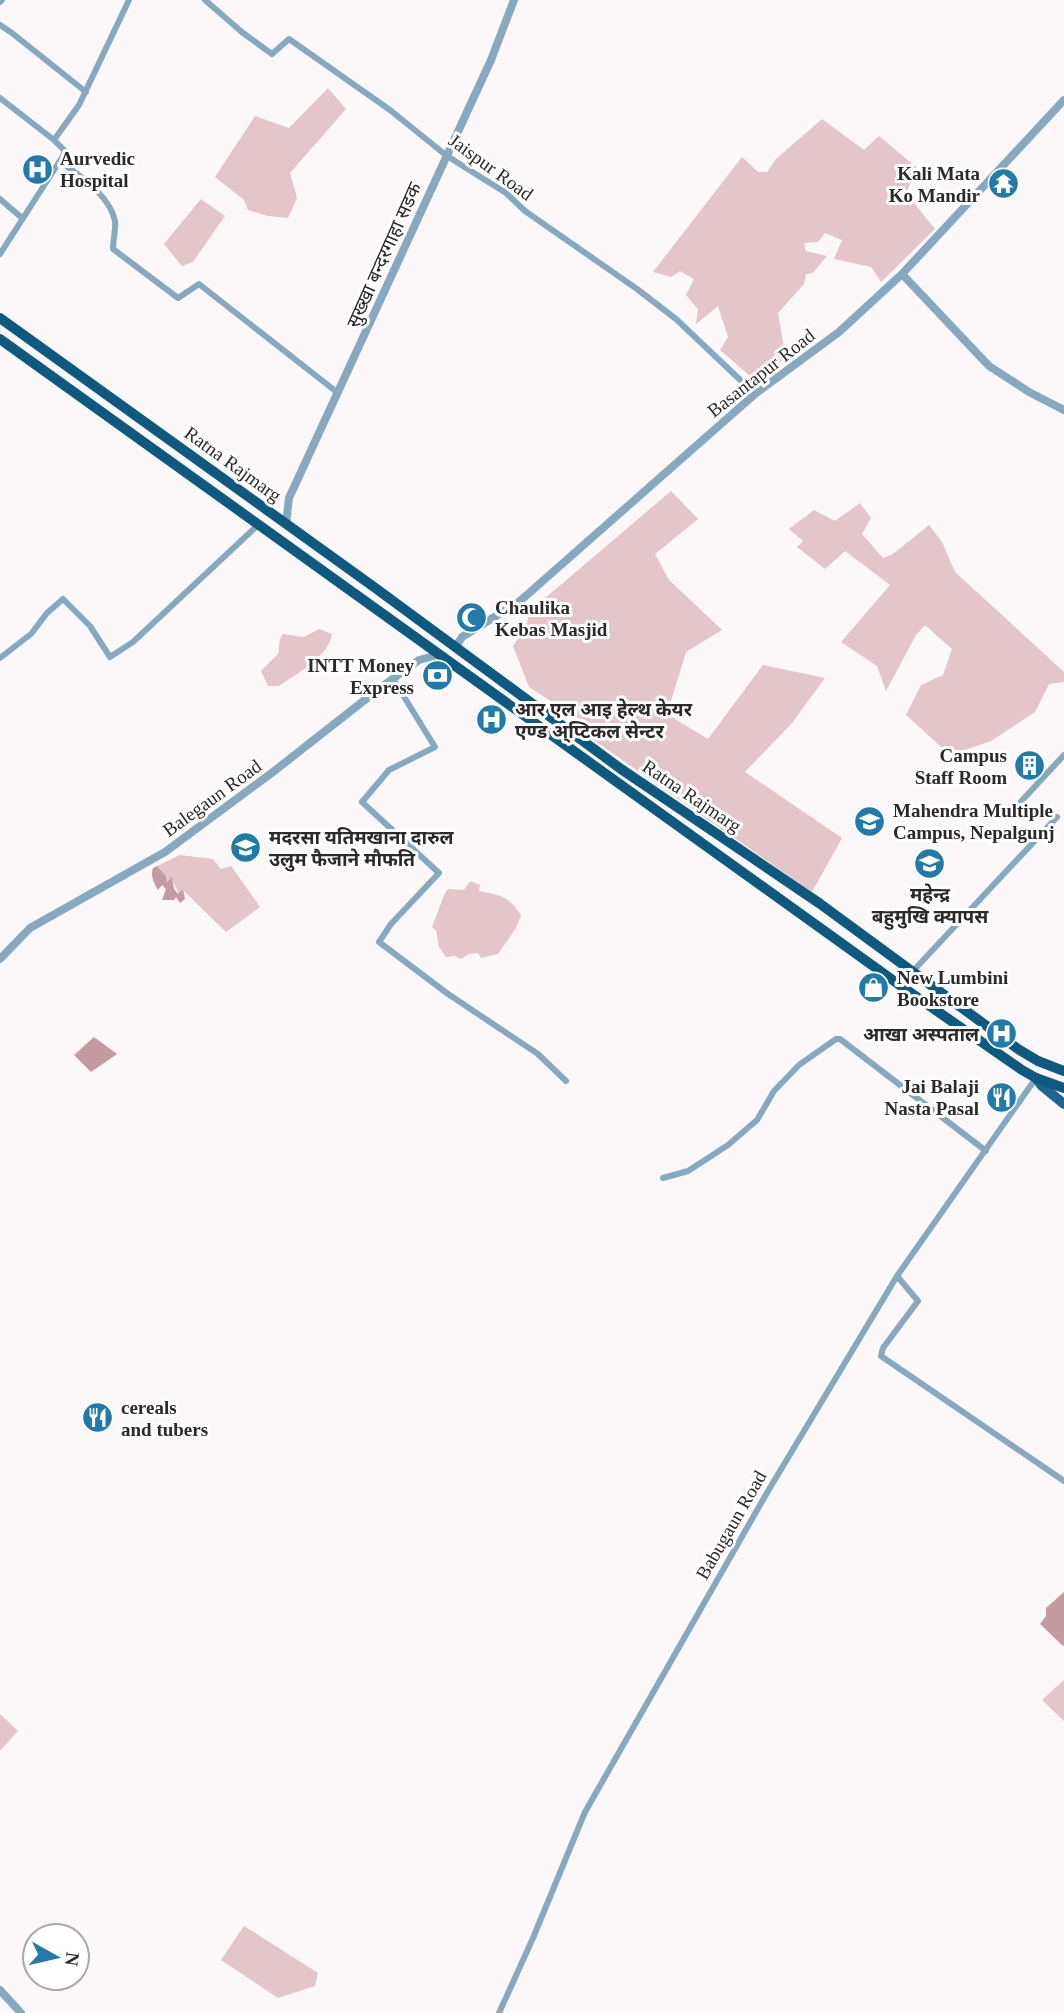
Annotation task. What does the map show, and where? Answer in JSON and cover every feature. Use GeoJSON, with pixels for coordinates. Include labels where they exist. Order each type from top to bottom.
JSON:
{"type":"FeatureCollection","features":[{"type":"Feature","properties":{"kind":"highway","name":"Ratna Rajmarg"},"geometry":{"type":"LineString","coordinates":[[0,318],[456,646],[471,660],[621,769],[808,896],[1018,1049],[1038,1061],[1064,1071]]}},
{"type":"Feature","properties":{"kind":"highway","name":"Ratna Rajmarg"},"geometry":{"type":"LineString","coordinates":[[0,340],[901,986],[1037,1078],[1064,1088]]}},
{"type":"Feature","properties":{"kind":"main road"},"geometry":{"type":"LineString","coordinates":[[1037,1078],[1042,1086],[1064,1104]]}},
{"type":"Feature","properties":{"kind":"street"},"geometry":{"type":"LineString","coordinates":[[54,141],[86,92],[129,0]]}},
{"type":"Feature","properties":{"kind":"street","name":"Jaispur Road"},"geometry":{"type":"LineString","coordinates":[[205,0],[272,54],[289,39],[390,110],[447,156],[506,193],[525,211],[676,319],[755,394]]}},
{"type":"Feature","properties":{"kind":"street","name":"सुख्खा बन्दरगाहा सडक"},"geometry":{"type":"LineString","coordinates":[[286,524],[289,498],[491,60],[514,0]]}},
{"type":"Feature","properties":{"kind":"street"},"geometry":{"type":"LineString","coordinates":[[0,25],[86,92]]}},
{"type":"Feature","properties":{"kind":"street"},"geometry":{"type":"LineString","coordinates":[[0,98],[65,151],[0,254]]}},
{"type":"Feature","properties":{"kind":"street","name":"Basantapur Road"},"geometry":{"type":"LineString","coordinates":[[456,646],[462,637],[520,601],[755,394],[839,332],[902,274],[1064,100]]}},
{"type":"Feature","properties":{"kind":"street"},"geometry":{"type":"LineString","coordinates":[[60,161],[94,188],[110,207],[116,224],[113,248],[178,298],[199,284],[338,393]]}},
{"type":"Feature","properties":{"kind":"street"},"geometry":{"type":"LineString","coordinates":[[0,198],[22,218]]}},
{"type":"Feature","properties":{"kind":"street"},"geometry":{"type":"LineString","coordinates":[[902,274],[989,366],[1028,392],[1064,410]]}},
{"type":"Feature","properties":{"kind":"street"},"geometry":{"type":"LineString","coordinates":[[0,658],[31,634],[47,613],[63,599],[90,626],[110,657],[133,642],[258,525]]}},
{"type":"Feature","properties":{"kind":"street","name":"Balegaun Road"},"geometry":{"type":"LineString","coordinates":[[0,959],[30,928],[165,852],[419,660],[438,654]]}},
{"type":"Feature","properties":{"kind":"street"},"geometry":{"type":"LineString","coordinates":[[393,679],[435,747],[389,771],[362,802],[439,873],[391,924],[379,942],[448,994],[538,1054],[566,1082]]}},
{"type":"Feature","properties":{"kind":"street"},"geometry":{"type":"LineString","coordinates":[[1016,807],[1064,755]]}},
{"type":"Feature","properties":{"kind":"street"},"geometry":{"type":"LineString","coordinates":[[919,975],[914,970],[1057,817]]}},
{"type":"Feature","properties":{"kind":"street"},"geometry":{"type":"LineString","coordinates":[[663,1178],[688,1171],[728,1145],[757,1120],[774,1091],[799,1065],[838,1039],[986,1151]]}},
{"type":"Feature","properties":{"kind":"street","name":"Babugaun Road"},"geometry":{"type":"LineString","coordinates":[[499,2013],[533,1938],[584,1812],[768,1491],[897,1276],[1037,1078]]}},
{"type":"Feature","properties":{"kind":"street"},"geometry":{"type":"LineString","coordinates":[[897,1276],[918,1301],[883,1348],[881,1356],[1064,1481]]}},
{"type":"Feature","properties":{"kind":"street"},"geometry":{"type":"LineString","coordinates":[[0,1990],[21,2013]]}},
{"type":"Feature","properties":{"kind":"shaded area"},"geometry":{"type":"Polygon","coordinates":[[[328,88],[346,109],[290,173],[297,198],[288,218],[248,210],[244,200],[215,177],[255,116],[289,128],[328,88]]]}},
{"type":"Feature","properties":{"kind":"shaded area"},"geometry":{"type":"Polygon","coordinates":[[[822,119],[864,150],[879,136],[917,168],[906,193],[935,229],[881,282],[871,267],[834,259],[842,240],[825,233],[818,242],[804,243],[806,251],[827,256],[813,273],[806,274],[804,284],[778,313],[786,359],[750,376],[720,350],[728,337],[718,306],[696,324],[698,309],[686,295],[694,279],[680,271],[671,277],[653,272],[742,157],[758,172],[767,172],[776,159],[822,119]]]}},
{"type":"Feature","properties":{"kind":"shaded area"},"geometry":{"type":"Polygon","coordinates":[[[201,199],[225,216],[193,262],[182,266],[164,244],[201,199]]]}},
{"type":"Feature","properties":{"kind":"shaded area"},"geometry":{"type":"Polygon","coordinates":[[[671,491],[698,519],[655,554],[669,580],[722,630],[686,652],[667,714],[708,739],[763,665],[825,678],[792,723],[745,772],[842,838],[812,892],[582,732],[566,711],[529,687],[513,646],[526,627],[530,611],[671,491]]]}},
{"type":"Feature","properties":{"kind":"shaded area"},"geometry":{"type":"Polygon","coordinates":[[[860,503],[871,518],[862,534],[883,558],[893,554],[929,525],[942,542],[955,572],[1064,672],[1064,682],[1049,684],[1035,712],[991,741],[950,755],[906,715],[921,685],[943,675],[952,649],[925,625],[916,635],[886,691],[877,666],[841,642],[890,585],[845,551],[825,569],[797,547],[803,541],[789,529],[814,510],[835,521],[860,503]]]}},
{"type":"Feature","properties":{"kind":"shaded area"},"geometry":{"type":"Polygon","coordinates":[[[319,629],[332,634],[318,658],[279,686],[268,686],[261,671],[278,654],[283,634],[304,637],[319,629]]]}},
{"type":"Feature","properties":{"kind":"shaded area"},"geometry":{"type":"Polygon","coordinates":[[[180,855],[213,859],[221,869],[231,866],[260,907],[226,932],[183,890],[179,894],[171,878],[167,882],[166,876],[157,866],[180,855]]]}},
{"type":"Feature","properties":{"kind":"shaded area"},"geometry":{"type":"Polygon","coordinates":[[[157,866],[166,876],[167,882],[172,877],[174,889],[178,894],[183,889],[185,899],[180,903],[176,897],[174,900],[162,900],[166,889],[162,885],[158,890],[152,877],[153,868],[157,866]]]}},
{"type":"Feature","properties":{"kind":"shaded area"},"geometry":{"type":"Polygon","coordinates":[[[470,881],[480,885],[479,891],[508,900],[521,915],[516,928],[498,954],[481,958],[478,953],[461,959],[455,956],[446,957],[439,947],[436,930],[432,927],[448,889],[464,890],[470,881]]]}},
{"type":"Feature","properties":{"kind":"shaded area"},"geometry":{"type":"Polygon","coordinates":[[[94,1037],[117,1054],[91,1072],[74,1055],[94,1037]]]}},
{"type":"Feature","properties":{"kind":"shaded area"},"geometry":{"type":"Polygon","coordinates":[[[1064,1592],[1063,1646],[1040,1624],[1046,1616],[1046,1608],[1064,1592]]]}},
{"type":"Feature","properties":{"kind":"shaded area"},"geometry":{"type":"Polygon","coordinates":[[[1064,1680],[1064,1721],[1042,1700],[1064,1680]]]}},
{"type":"Feature","properties":{"kind":"shaded area"},"geometry":{"type":"Polygon","coordinates":[[[0,1714],[18,1731],[0,1751],[0,1714]]]}},
{"type":"Feature","properties":{"kind":"shaded area"},"geometry":{"type":"Polygon","coordinates":[[[244,1926],[318,1973],[315,1986],[278,1998],[221,1960],[244,1926]]]}},
{"type":"Feature","properties":{"kind":"place","name":"Aurvedic Hospital"},"geometry":{"type":"Point","coordinates":[37,169]}},
{"type":"Feature","properties":{"kind":"place","name":"Kali Mata Ko Mandir"},"geometry":{"type":"Point","coordinates":[1003,184]}},
{"type":"Feature","properties":{"kind":"place","name":"Chaulika Kebas Masjid"},"geometry":{"type":"Point","coordinates":[472,618]}},
{"type":"Feature","properties":{"kind":"place","name":"INTT Money Express"},"geometry":{"type":"Point","coordinates":[437,676]}},
{"type":"Feature","properties":{"kind":"place","name":"आर एल आइ हेल्थ केयर एण्ड अ्प्टिकल सेन्टर"},"geometry":{"type":"Point","coordinates":[492,720]}},
{"type":"Feature","properties":{"kind":"place","name":"Campus Staff Room"},"geometry":{"type":"Point","coordinates":[1030,766]}},
{"type":"Feature","properties":{"kind":"place","name":"Mahendra Multiple Campus, Nepalgunj"},"geometry":{"type":"Point","coordinates":[870,821]}},
{"type":"Feature","properties":{"kind":"place","name":"मदरसा यतिमखाना दारुल उलुम फैजाने माैफति"},"geometry":{"type":"Point","coordinates":[246,848]}},
{"type":"Feature","properties":{"kind":"place","name":"महेन्द्र बहुमुखि क्यापस"},"geometry":{"type":"Point","coordinates":[930,863]}},
{"type":"Feature","properties":{"kind":"place","name":"New Lumbini Bookstore"},"geometry":{"type":"Point","coordinates":[874,988]}},
{"type":"Feature","properties":{"kind":"place","name":"आखा अस्पताल"},"geometry":{"type":"Point","coordinates":[1002,1034]}},
{"type":"Feature","properties":{"kind":"place","name":"Jai Balaji Nasta Pasal"},"geometry":{"type":"Point","coordinates":[1002,1097]}},
{"type":"Feature","properties":{"kind":"place","name":"cereals and tubers"},"geometry":{"type":"Point","coordinates":[98,1418]}}]}
